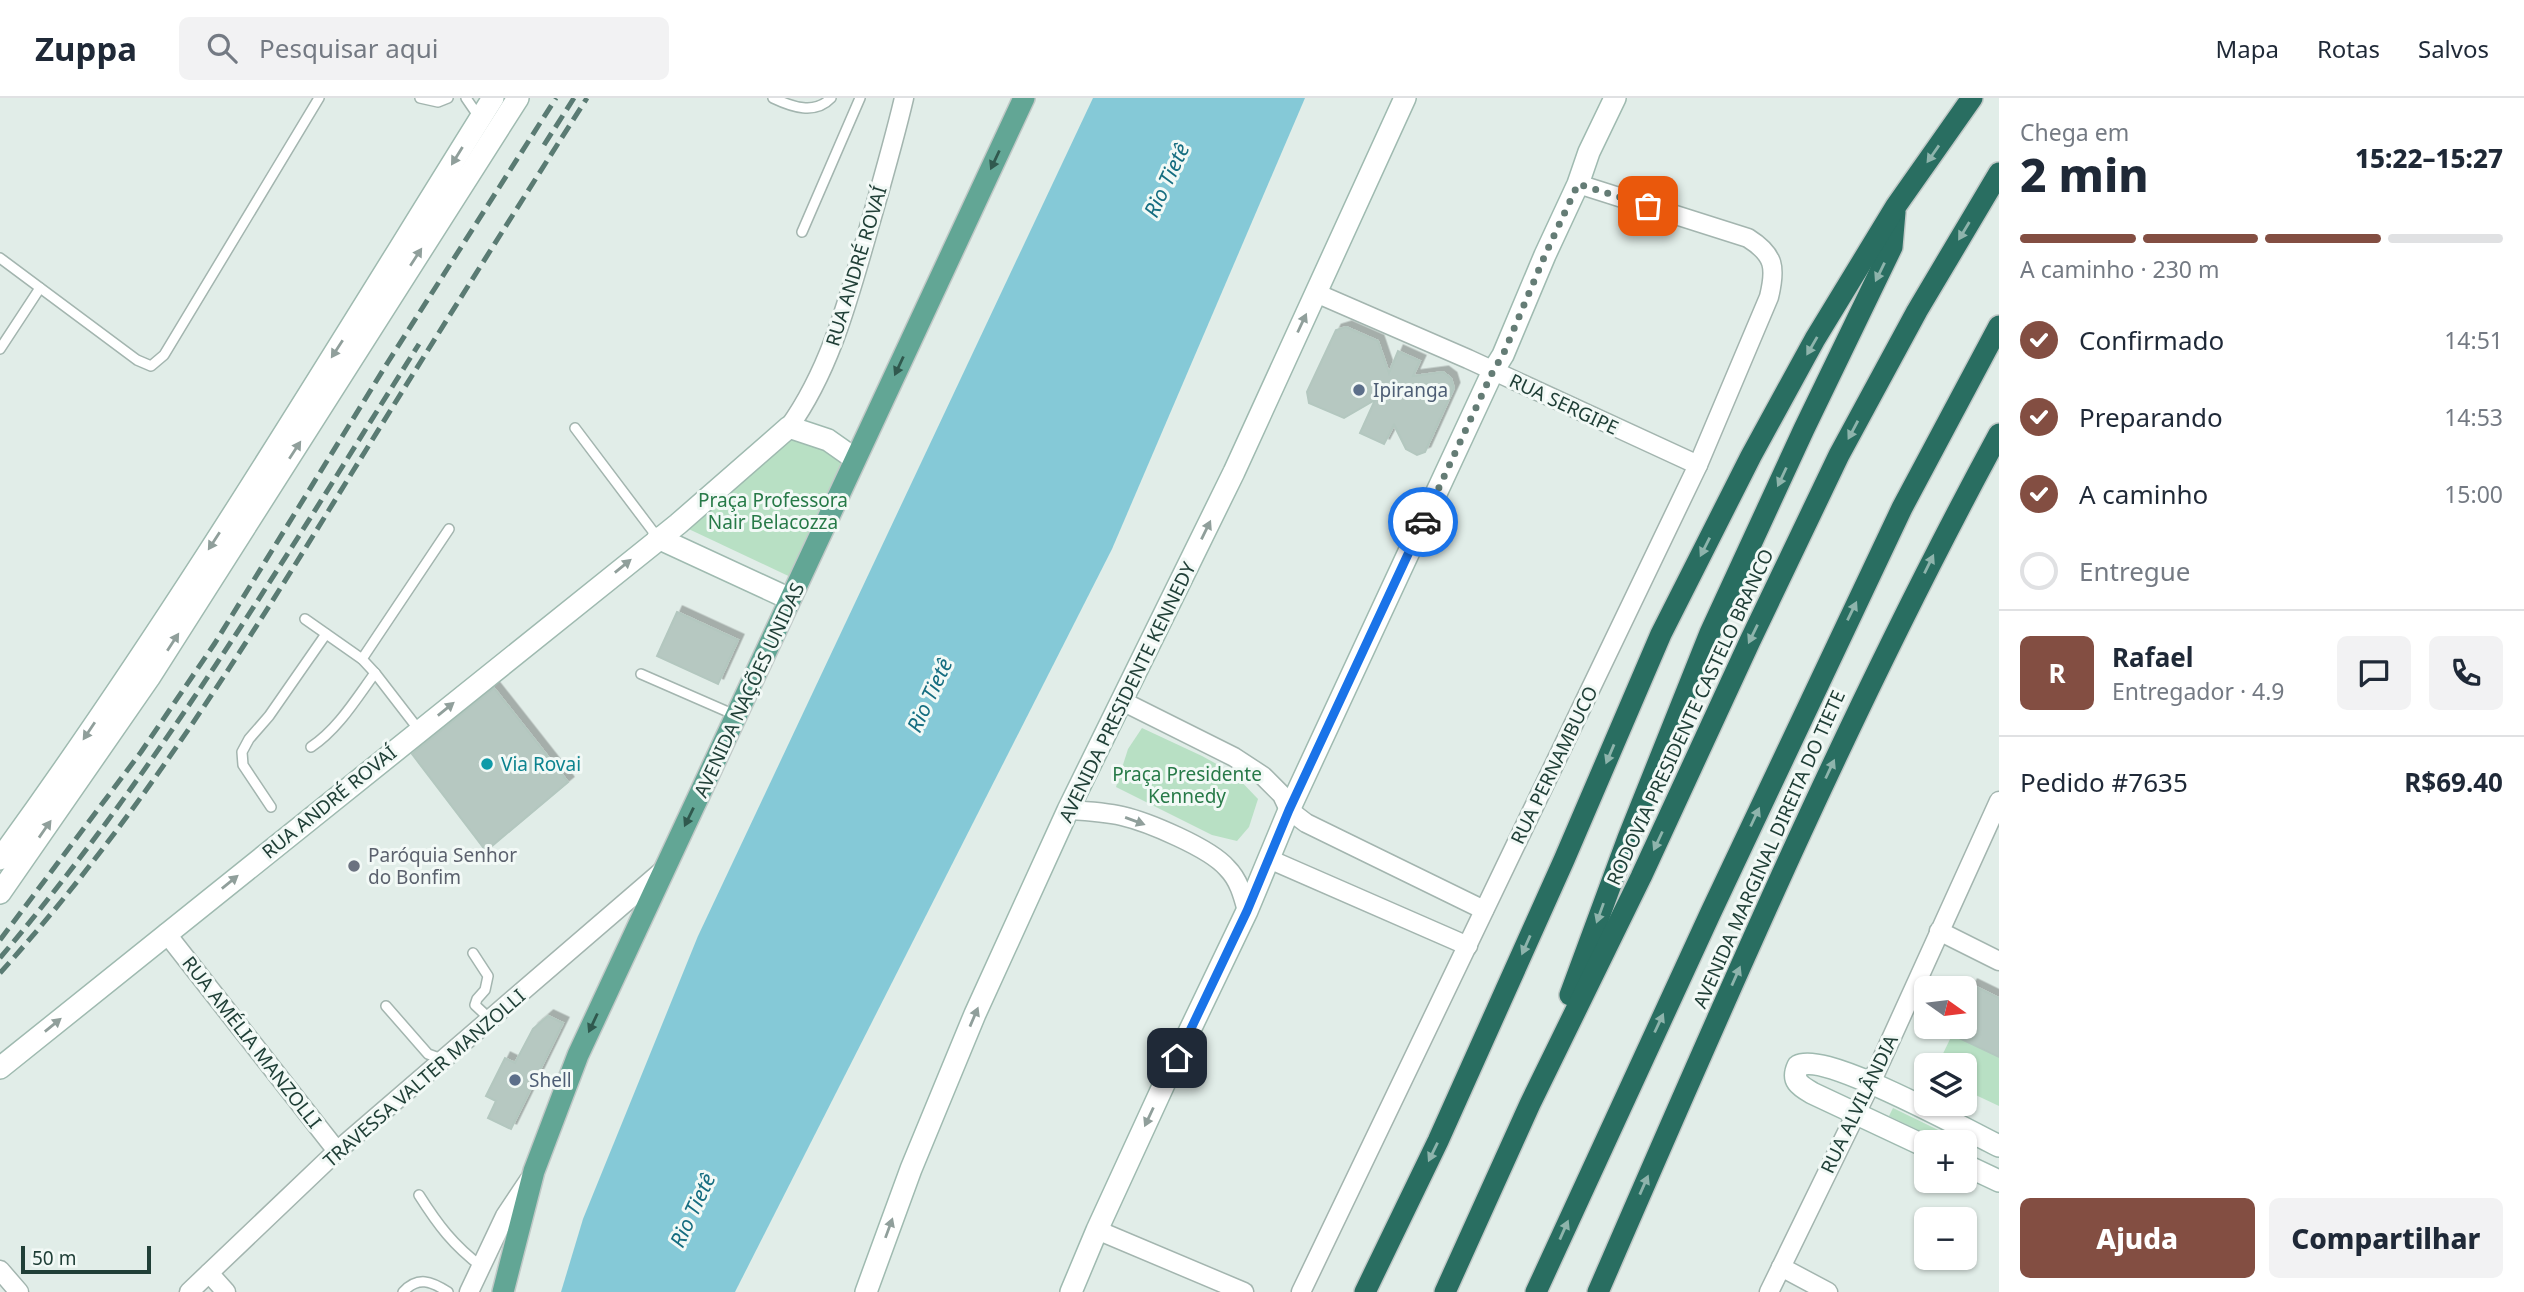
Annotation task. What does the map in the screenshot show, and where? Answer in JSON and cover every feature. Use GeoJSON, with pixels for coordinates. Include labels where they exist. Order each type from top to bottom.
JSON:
{"type":"FeatureCollection","features":[{"type":"Feature","properties":{"kind":"highway"},"geometry":{"type":"LineString","coordinates":[[1365,1292],[1443,1129],[1564,860],[1661,634],[1751,456],[1815,340],[1896,206],[1972,98]]}},
{"type":"Feature","properties":{"kind":"highway","name":"RODOVIA PRESIDENTE CASTELO BRANCO"},"geometry":{"type":"LineString","coordinates":[[1445,1292],[1530,1104],[1641,877],[1839,455],[1917,311],[1999,173]]}},
{"type":"Feature","properties":{"kind":"highway"},"geometry":{"type":"LineString","coordinates":[[1530,1104],[1629,838],[1710,633],[1892,247],[1896,206]]}},
{"type":"Feature","properties":{"kind":"highway"},"geometry":{"type":"LineString","coordinates":[[1536,1292],[1884,544],[1999,326]]}},
{"type":"Feature","properties":{"kind":"highway","name":"AVENIDA MARGINAL DIREITA DO TIETE"},"geometry":{"type":"LineString","coordinates":[[1598,1292],[1756,929],[1860,703],[1943,536],[1999,434]]}},
{"type":"Feature","properties":{"kind":"main road"},"geometry":{"type":"LineString","coordinates":[[0,859],[115,694],[239,504],[493,98]]}},
{"type":"Feature","properties":{"kind":"main road"},"geometry":{"type":"LineString","coordinates":[[3,889],[149,678],[519,98]]}},
{"type":"Feature","properties":{"kind":"main road","name":"AVENIDA NAÇÕES UNIDAS"},"geometry":{"type":"LineString","coordinates":[[503,1292],[534,1171],[578,1055],[1024,98]]}},
{"type":"Feature","properties":{"kind":"main road","name":"AVENIDA PRESIDENTE KENNEDY"},"geometry":{"type":"LineString","coordinates":[[866,1292],[911,1169],[975,1014],[1068,810],[1234,472],[1405,98]]}},
{"type":"Feature","properties":{"kind":"main road"},"geometry":{"type":"LineString","coordinates":[[1071,1292],[1097,1230],[1247,911],[1289,810],[1493,371],[1503,355],[1578,184],[1589,152],[1615,98]]}},
{"type":"Feature","properties":{"kind":"main road"},"geometry":{"type":"LineString","coordinates":[[789,427],[828,440],[855,459]]}},
{"type":"Feature","properties":{"kind":"main road","name":"RUA ANDRÉ ROVAÍ"},"geometry":{"type":"LineString","coordinates":[[0,1068],[678,524],[789,427]]}},
{"type":"Feature","properties":{"kind":"main road"},"geometry":{"type":"LineString","coordinates":[[658,538],[790,600]]}},
{"type":"Feature","properties":{"kind":"main road"},"geometry":{"type":"LineString","coordinates":[[1914,1141],[1799,1085],[1795,1076],[1798,1066],[1808,1063],[1824,1065],[1871,1083],[1999,1146]]}},
{"type":"Feature","properties":{"kind":"main road"},"geometry":{"type":"LineString","coordinates":[[1977,1171],[1999,1181]]}},
{"type":"Feature","properties":{"kind":"street","name":"RUA ANDRÉ ROVAÍ"},"geometry":{"type":"LineString","coordinates":[[789,427],[819,378],[830,353],[859,264],[904,98]]}},
{"type":"Feature","properties":{"kind":"street","name":"RUA PERNAMBUCO"},"geometry":{"type":"LineString","coordinates":[[1301,1292],[1698,465],[1769,298],[1772,263],[1765,248],[1748,238],[1578,184]]}},
{"type":"Feature","properties":{"kind":"street","name":"RUA SERGIPE"},"geometry":{"type":"LineString","coordinates":[[1315,293],[1698,465]]}},
{"type":"Feature","properties":{"kind":"street"},"geometry":{"type":"LineString","coordinates":[[1122,701],[1234,757],[1263,776],[1276,788],[1289,810],[1306,822],[1484,909]]}},
{"type":"Feature","properties":{"kind":"street","name":"RUA ALVILÂNDIA"},"geometry":{"type":"LineString","coordinates":[[1769,1292],[1871,1083],[1999,801]]}},
{"type":"Feature","properties":{"kind":"street"},"geometry":{"type":"LineString","coordinates":[[1068,810],[1129,818],[1206,852],[1226,866],[1233,875],[1247,911]]}},
{"type":"Feature","properties":{"kind":"street"},"geometry":{"type":"LineString","coordinates":[[1269,859],[1468,946]]}},
{"type":"Feature","properties":{"kind":"street","name":"TRAVESSA VALTER MANZOLLI"},"geometry":{"type":"LineString","coordinates":[[189,1292],[337,1151],[664,870]]}},
{"type":"Feature","properties":{"kind":"street"},"geometry":{"type":"LineString","coordinates":[[1940,931],[1999,961]]}},
{"type":"Feature","properties":{"kind":"street","name":"RUA AMÉLIA MANZOLLI"},"geometry":{"type":"LineString","coordinates":[[166,933],[337,1151]]}},
{"type":"Feature","properties":{"kind":"street"},"geometry":{"type":"LineString","coordinates":[[469,1292],[505,1216],[534,1171]]}},
{"type":"Feature","properties":{"kind":"street"},"geometry":{"type":"LineString","coordinates":[[1097,1230],[1244,1292]]}},
{"type":"Feature","properties":{"kind":"street"},"geometry":{"type":"LineString","coordinates":[[1781,1267],[1828,1292]]}},
{"type":"Feature","properties":{"kind":"street"},"geometry":{"type":"LineString","coordinates":[[0,1270],[19,1292]]}},
{"type":"Feature","properties":{"kind":"street"},"geometry":{"type":"LineString","coordinates":[[209,1273],[226,1292]]}},
{"type":"Feature","properties":{"kind":"lane"},"geometry":{"type":"LineString","coordinates":[[0,258],[137,360],[152,366],[164,355],[319,98]]}},
{"type":"Feature","properties":{"kind":"lane"},"geometry":{"type":"LineString","coordinates":[[420,98],[438,102],[448,98]]}},
{"type":"Feature","properties":{"kind":"lane"},"geometry":{"type":"LineString","coordinates":[[466,98],[480,119]]}},
{"type":"Feature","properties":{"kind":"lane"},"geometry":{"type":"LineString","coordinates":[[773,98],[794,107],[810,109],[825,105],[831,98]]}},
{"type":"Feature","properties":{"kind":"lane"},"geometry":{"type":"LineString","coordinates":[[802,232],[860,98]]}},
{"type":"Feature","properties":{"kind":"lane"},"geometry":{"type":"LineString","coordinates":[[0,349],[40,288]]}},
{"type":"Feature","properties":{"kind":"lane"},"geometry":{"type":"LineString","coordinates":[[575,428],[658,538]]}},
{"type":"Feature","properties":{"kind":"lane"},"geometry":{"type":"LineString","coordinates":[[362,659],[449,529]]}},
{"type":"Feature","properties":{"kind":"lane"},"geometry":{"type":"LineString","coordinates":[[305,619],[362,659],[419,730]]}},
{"type":"Feature","properties":{"kind":"lane"},"geometry":{"type":"LineString","coordinates":[[271,807],[243,765],[242,752],[326,634]]}},
{"type":"Feature","properties":{"kind":"lane"},"geometry":{"type":"LineString","coordinates":[[311,747],[323,739],[345,714],[375,673]]}},
{"type":"Feature","properties":{"kind":"lane"},"geometry":{"type":"LineString","coordinates":[[641,674],[737,716]]}},
{"type":"Feature","properties":{"kind":"lane"},"geometry":{"type":"LineString","coordinates":[[473,953],[488,976],[485,990],[475,1005],[491,1020]]}},
{"type":"Feature","properties":{"kind":"lane"},"geometry":{"type":"LineString","coordinates":[[386,1006],[428,1054],[444,1060]]}},
{"type":"Feature","properties":{"kind":"lane"},"geometry":{"type":"LineString","coordinates":[[419,1195],[443,1232],[459,1250],[482,1266]]}},
{"type":"Feature","properties":{"kind":"lane"},"geometry":{"type":"LineString","coordinates":[[403,1292],[421,1280],[434,1283],[448,1292]]}},
{"type":"Feature","properties":{"kind":"green space","name":"Praça Professora Nair Belacozza"},"geometry":{"type":"Polygon","coordinates":[[[789,427],[855,459],[799,581],[678,524],[789,427]]]}},
{"type":"Feature","properties":{"kind":"green space","name":"Praça Presidente Kennedy"},"geometry":{"type":"Polygon","coordinates":[[[1142,728],[1233,773],[1258,799],[1249,827],[1237,841],[1212,835],[1116,787],[1128,749],[1142,728]]]}},
{"type":"Feature","properties":{"kind":"green space"},"geometry":{"type":"Polygon","coordinates":[[[1950,1040],[1963,1040],[1999,1057],[1999,1106],[1977,1096],[1977,1053],[1943,1053],[1950,1040]]]}},
{"type":"Feature","properties":{"kind":"green space"},"geometry":{"type":"Polygon","coordinates":[[[1893,1108],[1938,1130],[1919,1130],[1889,1116],[1893,1108]]]}},
{"type":"Feature","properties":{"kind":"water","name":"Rio Tietê"},"geometry":{"type":"Polygon","coordinates":[[[1093,98],[1305,98],[1112,549],[735,1292],[561,1292],[583,1219],[698,936],[1093,98]]]}},
{"type":"Feature","properties":{"kind":"building","name":"Ipiranga"},"geometry":{"type":"Polygon","coordinates":[[[1346,327],[1378,341],[1389,373],[1398,351],[1420,361],[1413,376],[1443,372],[1451,378],[1454,388],[1425,452],[1417,455],[1406,449],[1394,425],[1384,444],[1360,433],[1375,400],[1344,418],[1309,403],[1307,392],[1336,330],[1346,327]]]}},
{"type":"Feature","properties":{"kind":"building"},"geometry":{"type":"Polygon","coordinates":[[[677,612],[738,640],[718,684],[657,656],[677,612]]]}},
{"type":"Feature","properties":{"kind":"building","name":"Via Rovai"},"geometry":{"type":"Polygon","coordinates":[[[494,688],[568,782],[486,851],[412,754],[494,688]]]}},
{"type":"Feature","properties":{"kind":"building"},"geometry":{"type":"Polygon","coordinates":[[[1978,988],[1999,998],[1999,1057],[1963,1040],[1978,1040],[1978,988]]]}},
{"type":"Feature","properties":{"kind":"building","name":"Shell"},"geometry":{"type":"Polygon","coordinates":[[[548,1016],[563,1023],[511,1129],[488,1118],[496,1101],[486,1096],[505,1058],[515,1063],[533,1029],[548,1016]]]}},
{"type":"Feature","properties":{"kind":"railway"},"geometry":{"type":"LineString","coordinates":[[0,940],[141,752],[215,643],[388,362],[556,98]]}},
{"type":"Feature","properties":{"kind":"railway"},"geometry":{"type":"LineString","coordinates":[[544,145],[574,98]]}},
{"type":"Feature","properties":{"kind":"railway"},"geometry":{"type":"LineString","coordinates":[[0,973],[50,915],[144,793],[231,666],[587,98]]}},
{"type":"Feature","properties":{"kind":"railway"},"geometry":{"type":"LineString","coordinates":[[0,958],[59,886],[168,736],[271,580],[419,344]]}},
{"type":"Feature","properties":{"kind":"way so far"},"geometry":{"type":"LineString","coordinates":[[1423,522],[1493,371],[1503,355],[1578,184],[1648,206]]}},
{"type":"Feature","properties":{"kind":"place","name":"Ipiranga"},"geometry":{"type":"Point","coordinates":[1359,390]}},
{"type":"Feature","properties":{"kind":"place","name":"Via Rovai"},"geometry":{"type":"Point","coordinates":[487,764]}},
{"type":"Feature","properties":{"kind":"place","name":"Paróquia Senhor do Bonfim"},"geometry":{"type":"Point","coordinates":[354,866]}},
{"type":"Feature","properties":{"kind":"place","name":"Shell"},"geometry":{"type":"Point","coordinates":[515,1080]}},
{"type":"Feature","properties":{"kind":"route"},"geometry":{"type":"LineString","coordinates":[[1177,1058],[1247,911],[1289,810],[1423,522]]}}]}
